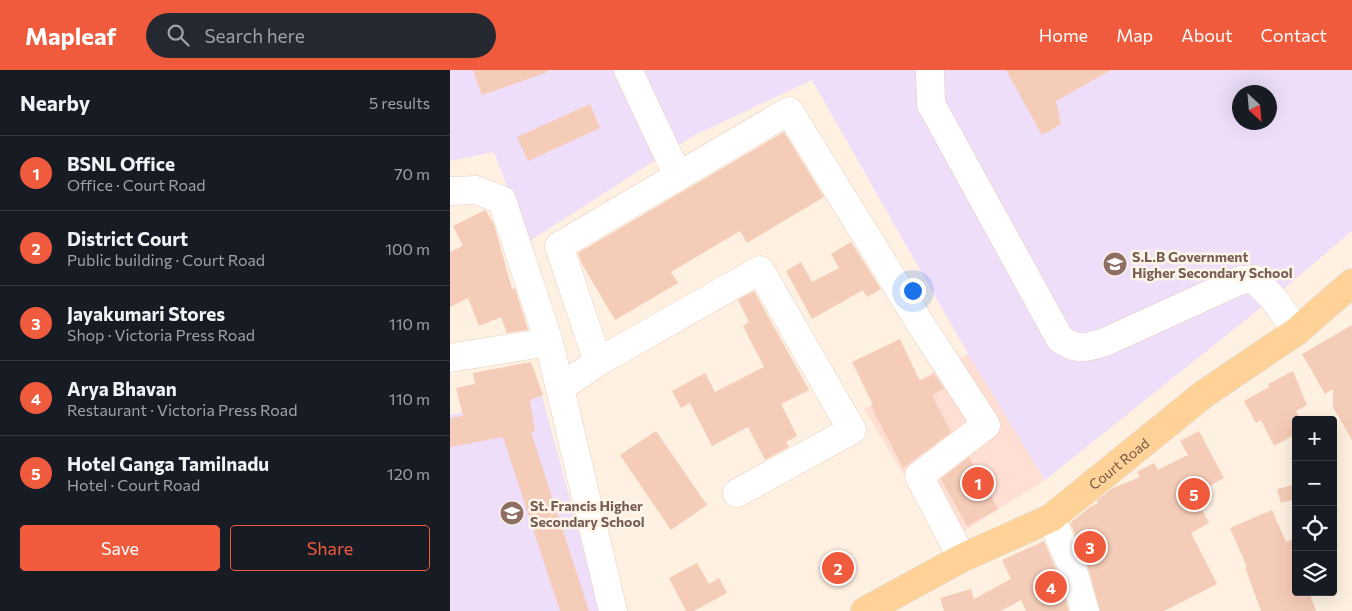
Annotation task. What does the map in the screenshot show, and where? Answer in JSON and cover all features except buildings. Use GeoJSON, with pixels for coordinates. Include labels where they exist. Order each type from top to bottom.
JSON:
{"type":"FeatureCollection","features":[{"type":"Feature","properties":{"kind":"main road","name":"Court Road"},"geometry":{"type":"LineString","coordinates":[[865,611],[962,558],[1051,518],[1204,394],[1298,331],[1352,283]]}},
{"type":"Feature","properties":{"kind":"street"},"geometry":{"type":"LineString","coordinates":[[628,70],[678,176]]}},
{"type":"Feature","properties":{"kind":"street"},"geometry":{"type":"LineString","coordinates":[[930,70],[931,104],[1060,339],[1071,346],[1087,347],[1105,342],[1241,280],[1254,279],[1273,298],[1298,331]]}},
{"type":"Feature","properties":{"kind":"street"},"geometry":{"type":"LineString","coordinates":[[598,362],[559,246],[789,111],[920,323],[986,425],[919,476],[962,558]]}},
{"type":"Feature","properties":{"kind":"street"},"geometry":{"type":"LineString","coordinates":[[450,191],[476,190],[502,200],[549,342],[613,611]]}},
{"type":"Feature","properties":{"kind":"street"},"geometry":{"type":"LineString","coordinates":[[560,388],[598,362],[760,270],[852,430],[737,493]]}},
{"type":"Feature","properties":{"kind":"street"},"geometry":{"type":"LineString","coordinates":[[450,358],[549,342]]}},
{"type":"Feature","properties":{"kind":"street"},"geometry":{"type":"LineString","coordinates":[[1051,518],[1070,564],[1085,611]]}},
{"type":"Feature","properties":{"kind":"shaded area","name":"S.L.B Government Higher Secondary School"},"geometry":{"type":"Polygon","coordinates":[[[450,70],[1352,70],[1352,231],[1273,298],[1045,480],[968,354],[812,80],[693,136],[528,242],[494,152],[450,161],[450,70]]]}},
{"type":"Feature","properties":{"kind":"shaded area"},"geometry":{"type":"Polygon","coordinates":[[[968,354],[1045,480],[945,543],[864,409],[968,354]]]}},
{"type":"Feature","properties":{"kind":"shaded area","name":"St. Francis Higher Secondary School"},"geometry":{"type":"Polygon","coordinates":[[[542,396],[600,611],[450,611],[450,415],[542,396]]]}},
{"type":"Feature","properties":{"kind":"place","name":"S.L.B Government Higher Secondary School"},"geometry":{"type":"Point","coordinates":[1115,264]}},
{"type":"Feature","properties":{"kind":"place","name":"BSNL Office"},"geometry":{"type":"Point","coordinates":[978,483]}},
{"type":"Feature","properties":{"kind":"place","name":"Hotel Ganga Tamilnadu"},"geometry":{"type":"Point","coordinates":[1194,494]}},
{"type":"Feature","properties":{"kind":"place","name":"St. Francis Higher Secondary School"},"geometry":{"type":"Point","coordinates":[512,513]}},
{"type":"Feature","properties":{"kind":"place","name":"Jayakumari Stores"},"geometry":{"type":"Point","coordinates":[1090,547]}},
{"type":"Feature","properties":{"kind":"place","name":"District Court"},"geometry":{"type":"Point","coordinates":[838,568]}},
{"type":"Feature","properties":{"kind":"place","name":"Arya Bhavan"},"geometry":{"type":"Point","coordinates":[1051,587]}}]}
